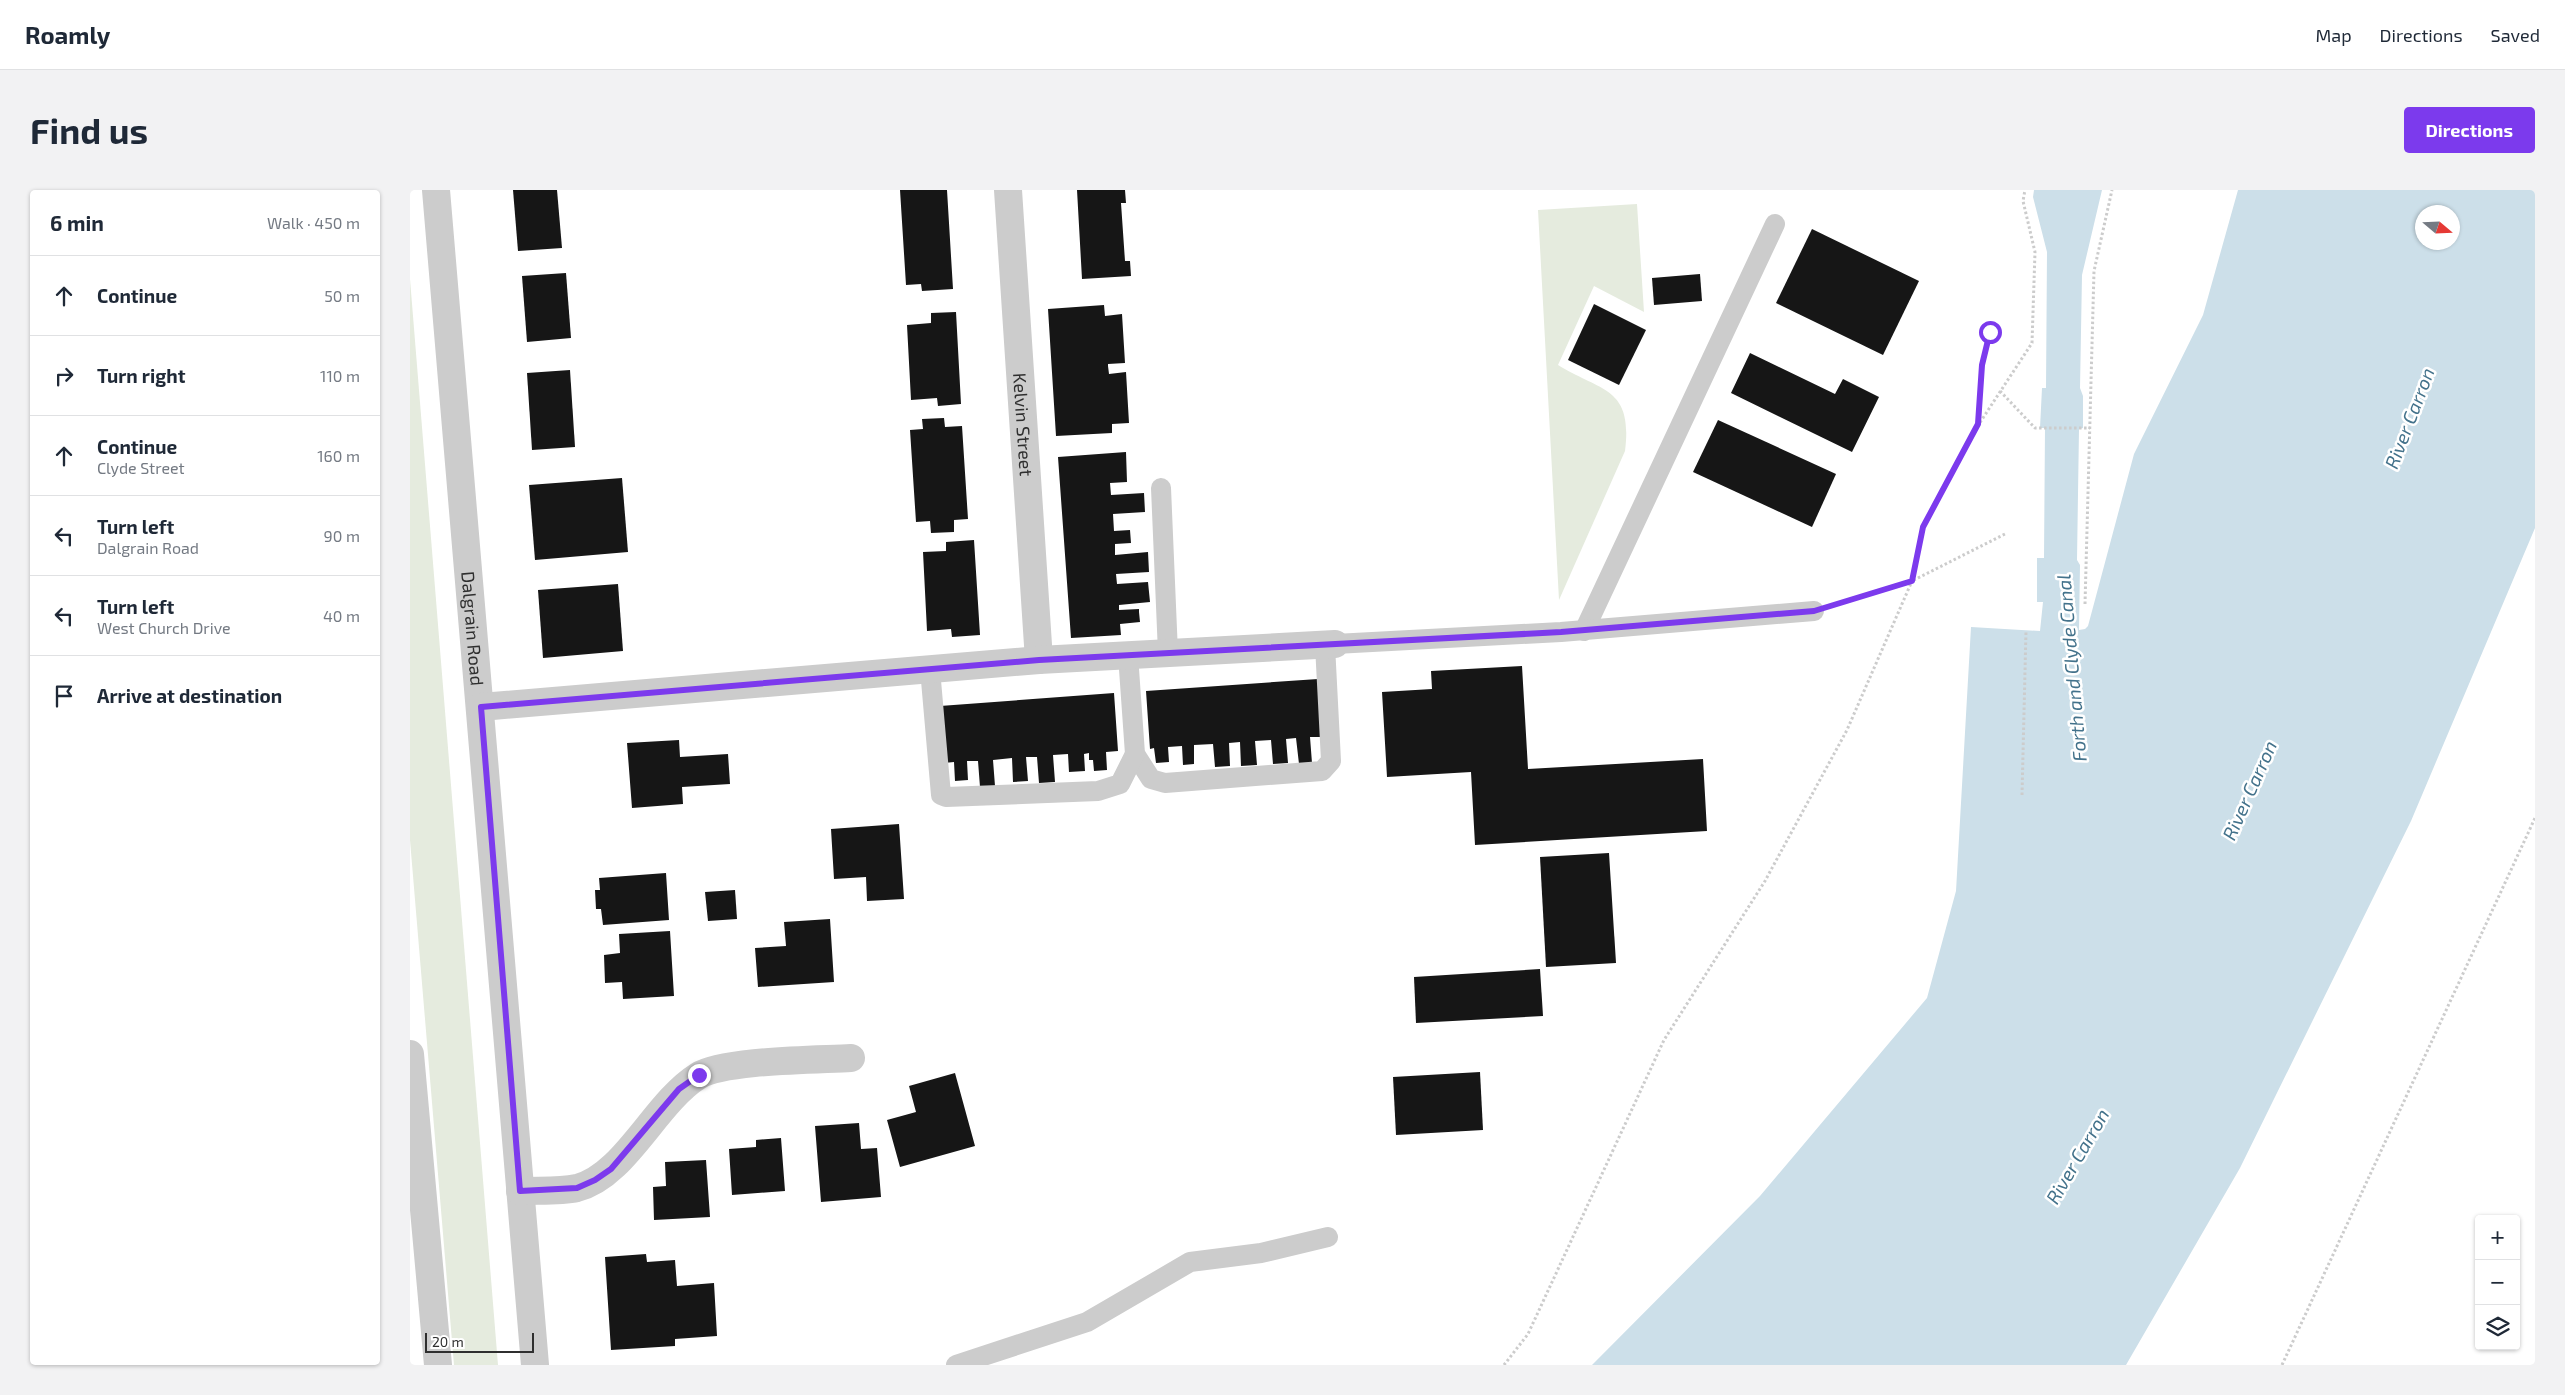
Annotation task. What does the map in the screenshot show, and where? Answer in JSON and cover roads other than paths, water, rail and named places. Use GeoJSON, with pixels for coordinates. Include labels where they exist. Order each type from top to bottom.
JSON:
{"type":"FeatureCollection","features":[{"type":"Feature","properties":{"kind":"street","name":"Dalgrain Road"},"geometry":{"type":"LineString","coordinates":[[436,190],[535,1365]]}},
{"type":"Feature","properties":{"kind":"street","name":"Kelvin Street"},"geometry":{"type":"LineString","coordinates":[[1008,190],[1039,660]]}},
{"type":"Feature","properties":{"kind":"street"},"geometry":{"type":"LineString","coordinates":[[481,707],[1039,660],[1330,644]]}},
{"type":"Feature","properties":{"kind":"street"},"geometry":{"type":"LineString","coordinates":[[410,1054],[438,1365]]}},
{"type":"Feature","properties":{"kind":"street"},"geometry":{"type":"LineString","coordinates":[[520,1191],[577,1188],[595,1180],[611,1169],[679,1089],[699,1075],[722,1067],[851,1058]]}},
{"type":"Feature","properties":{"kind":"lane"},"geometry":{"type":"LineString","coordinates":[[1584,630],[1775,224]]}},
{"type":"Feature","properties":{"kind":"lane"},"geometry":{"type":"LineString","coordinates":[[1161,488],[1168,653]]}},
{"type":"Feature","properties":{"kind":"lane"},"geometry":{"type":"LineString","coordinates":[[1128,655],[1135,754],[1151,779],[1165,784],[1322,771],[1331,761],[1330,644],[1584,630],[1814,611]]}},
{"type":"Feature","properties":{"kind":"lane"},"geometry":{"type":"LineString","coordinates":[[930,669],[941,795],[946,797],[1098,790],[1120,784],[1135,754]]}},
{"type":"Feature","properties":{"kind":"lane"},"geometry":{"type":"LineString","coordinates":[[956,1365],[1087,1322],[1190,1262],[1261,1253],[1328,1237]]}},
{"type":"Feature","properties":{"kind":"water"},"geometry":{"type":"Polygon","coordinates":[[[2034,190],[2102,190],[2082,275],[2080,388],[2083,396],[2083,428],[2079,429],[2077,560],[2080,565],[2079,630],[2085,629],[2088,626],[2134,454],[2203,315],[2238,190],[2535,190],[2535,528],[2411,821],[2240,1168],[2126,1365],[1592,1365],[1760,1196],[1927,998],[1956,891],[1971,627],[2040,631],[2043,602],[2037,602],[2037,558],[2044,558],[2045,428],[2040,428],[2042,388],[2046,388],[2047,252],[2033,197],[2034,190]]]}},
{"type":"Feature","properties":{"kind":"water label","name":"River Carron"},"geometry":{"type":"Point","coordinates":[2409,418]}},
{"type":"Feature","properties":{"kind":"water label","name":"Forth and Clyde Canal"},"geometry":{"type":"Point","coordinates":[2071,668]}},
{"type":"Feature","properties":{"kind":"water label","name":"River Carron"},"geometry":{"type":"Point","coordinates":[2249,790]}},
{"type":"Feature","properties":{"kind":"water label","name":"River Carron"},"geometry":{"type":"Point","coordinates":[2077,1156]}}]}
